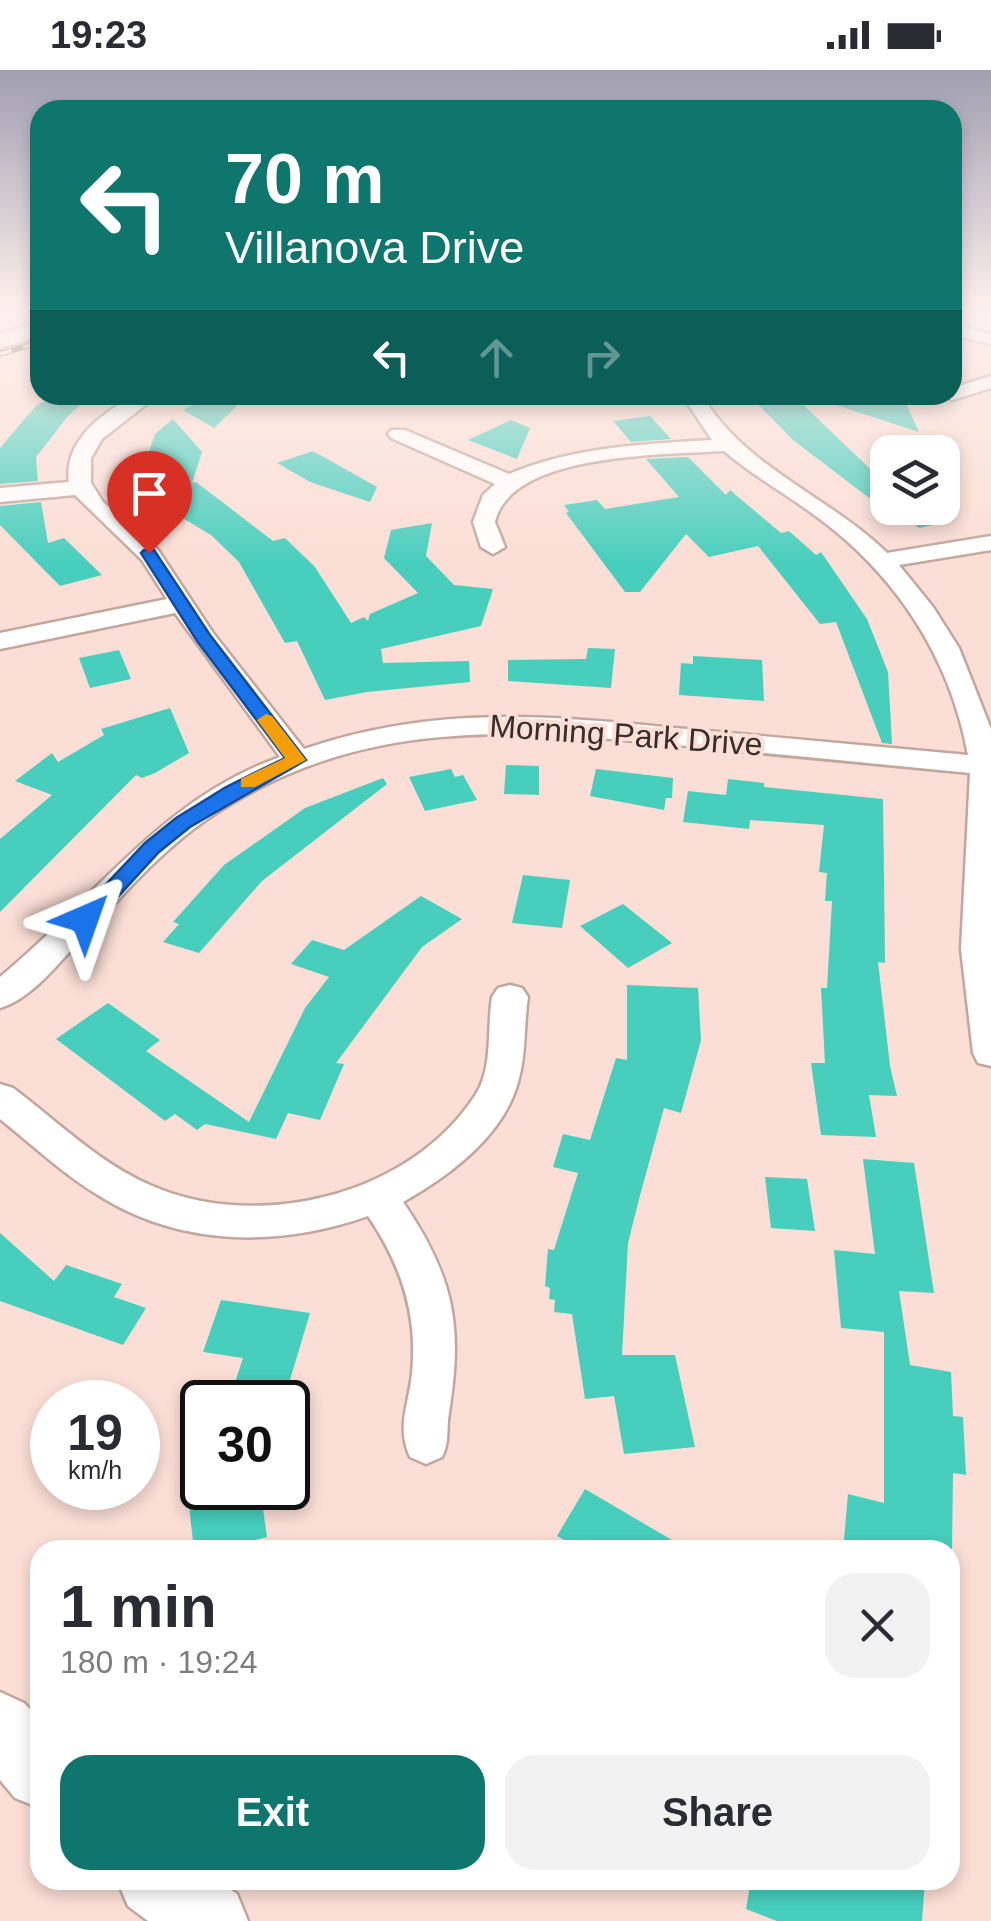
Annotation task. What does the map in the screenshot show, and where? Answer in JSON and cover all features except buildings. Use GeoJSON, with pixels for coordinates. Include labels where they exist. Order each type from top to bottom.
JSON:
{"type":"FeatureCollection","features":[{"type":"Feature","properties":{"kind":"street"},"geometry":{"type":"LineString","coordinates":[[133,405],[94,437],[78,470],[80,488],[114,525],[149,553],[181,604],[296,760]]}},
{"type":"Feature","properties":{"kind":"street"},"geometry":{"type":"LineString","coordinates":[[699,405],[726,445],[824,512],[882,561],[910,593],[951,656],[967,696],[986,798],[976,946],[991,1053]]}},
{"type":"Feature","properties":{"kind":"street"},"geometry":{"type":"LineString","coordinates":[[398,434],[510,482]]}},
{"type":"Feature","properties":{"kind":"street"},"geometry":{"type":"LineString","coordinates":[[493,547],[484,519],[487,506],[510,482],[570,460],[726,445]]}},
{"type":"Feature","properties":{"kind":"street"},"geometry":{"type":"LineString","coordinates":[[0,494],[80,488]]}},
{"type":"Feature","properties":{"kind":"street"},"geometry":{"type":"LineString","coordinates":[[882,561],[991,544]]}},
{"type":"Feature","properties":{"kind":"street"},"geometry":{"type":"LineString","coordinates":[[0,641],[181,604]]}},
{"type":"Feature","properties":{"kind":"street","name":"Morning Park Drive"},"geometry":{"type":"LineString","coordinates":[[0,996],[183,823],[232,791],[296,760],[399,733],[462,725],[536,723],[981,764]]}},
{"type":"Feature","properties":{"kind":"street"},"geometry":{"type":"LineString","coordinates":[[0,1098],[135,1197],[191,1216],[227,1221],[282,1220],[330,1212],[376,1196],[411,1178],[450,1148],[492,1101],[505,1059],[504,1027],[510,997]]}},
{"type":"Feature","properties":{"kind":"street"},"geometry":{"type":"LineString","coordinates":[[376,1196],[406,1236],[423,1270],[432,1304],[436,1337],[434,1379],[422,1421],[426,1442]]}},
{"type":"Feature","properties":{"kind":"street"},"geometry":{"type":"LineString","coordinates":[[0,1728],[30,1762]]}},
{"type":"Feature","properties":{"kind":"street"},"geometry":{"type":"LineString","coordinates":[[168,1890],[210,1921]]}},
{"type":"Feature","properties":{"kind":"slow traffic"},"geometry":{"type":"LineString","coordinates":[[248,783],[296,760],[266,720]]}},
{"type":"Feature","properties":{"kind":"route"},"geometry":{"type":"LineString","coordinates":[[85,919],[152,848],[183,823],[232,791],[296,760],[203,637],[149,553]]}}]}
